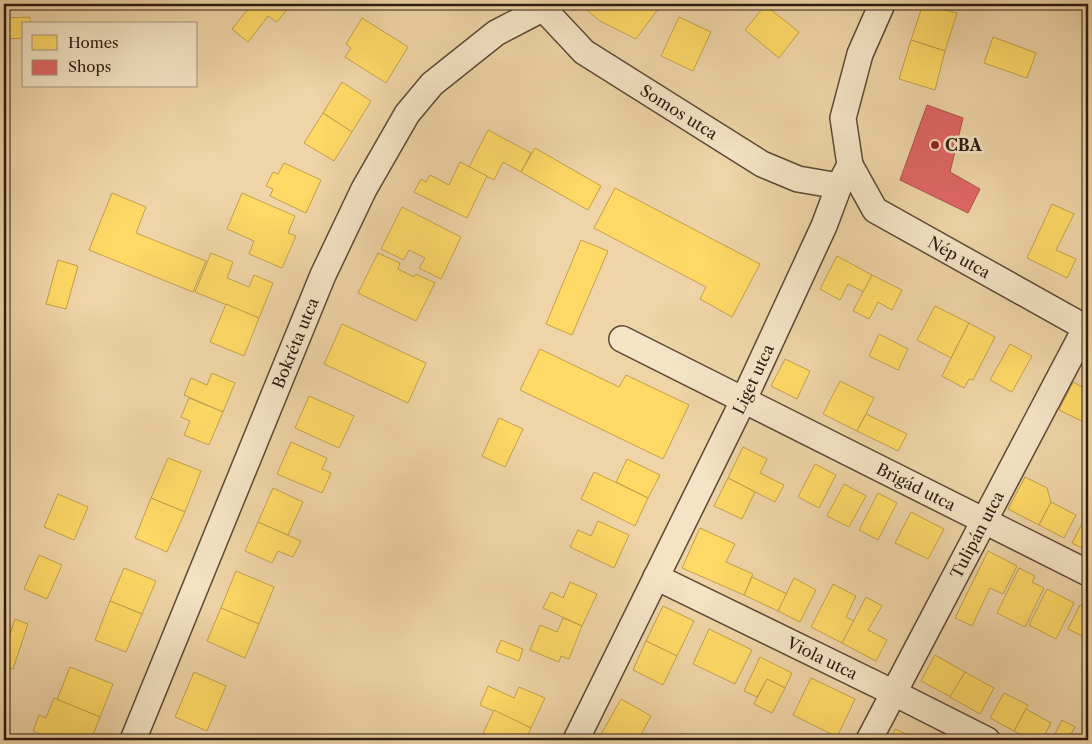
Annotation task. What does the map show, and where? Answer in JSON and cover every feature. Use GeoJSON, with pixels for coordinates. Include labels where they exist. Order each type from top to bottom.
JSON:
{"type":"FeatureCollection","features":[{"type":"Feature","properties":{"kind":"street","name":"Liget utca"},"geometry":{"type":"LineString","coordinates":[[576,740],[744,399],[845,176],[843,118],[860,54],[882,4]]}},
{"type":"Feature","properties":{"kind":"street","name":"Somos utca"},"geometry":{"type":"LineString","coordinates":[[540,6],[584,52],[762,164],[798,179],[845,176]]}},
{"type":"Feature","properties":{"kind":"street","name":"Bokréta utca"},"geometry":{"type":"LineString","coordinates":[[133,740],[323,275],[364,189],[406,114],[432,84],[496,33],[540,6]]}},
{"type":"Feature","properties":{"kind":"street","name":"Nép utca"},"geometry":{"type":"LineString","coordinates":[[845,176],[875,210],[1087,328]]}},
{"type":"Feature","properties":{"kind":"street","name":"Tulipán utca"},"geometry":{"type":"LineString","coordinates":[[869,740],[1087,328]]}},
{"type":"Feature","properties":{"kind":"street","name":"Brigád utca"},"geometry":{"type":"LineString","coordinates":[[622,338],[1088,574]]}},
{"type":"Feature","properties":{"kind":"street","name":"Viola utca"},"geometry":{"type":"LineString","coordinates":[[656,577],[894,692],[987,740]]}},
{"type":"Feature","properties":{"kind":"building: Homes"},"geometry":{"type":"Polygon","coordinates":[[[252,4],[291,4],[277,22],[268,16],[248,42],[232,29],[252,4]]]}},
{"type":"Feature","properties":{"kind":"building: Homes"},"geometry":{"type":"Polygon","coordinates":[[[580,4],[649,4],[658,9],[636,39],[600,21],[580,4]]]}},
{"type":"Feature","properties":{"kind":"building: Homes"},"geometry":{"type":"Polygon","coordinates":[[[923,4],[957,13],[945,51],[911,40],[923,4]]]}},
{"type":"Feature","properties":{"kind":"building: Homes"},"geometry":{"type":"Polygon","coordinates":[[[765,5],[799,32],[779,58],[745,30],[765,5]]]}},
{"type":"Feature","properties":{"kind":"building: Homes"},"geometry":{"type":"Polygon","coordinates":[[[30,17],[30,22],[22,22],[22,38],[4,39],[4,18],[30,17]]]}},
{"type":"Feature","properties":{"kind":"building: Homes"},"geometry":{"type":"Polygon","coordinates":[[[679,17],[711,32],[693,71],[661,56],[679,17]]]}},
{"type":"Feature","properties":{"kind":"building: Homes"},"geometry":{"type":"Polygon","coordinates":[[[362,18],[408,47],[386,83],[345,57],[351,48],[346,44],[362,18]]]}},
{"type":"Feature","properties":{"kind":"building: Homes"},"geometry":{"type":"Polygon","coordinates":[[[993,37],[1036,53],[1027,78],[984,63],[993,37]]]}},
{"type":"Feature","properties":{"kind":"building: Homes"},"geometry":{"type":"Polygon","coordinates":[[[911,40],[945,51],[935,90],[899,79],[911,40]]]}},
{"type":"Feature","properties":{"kind":"building: Homes"},"geometry":{"type":"Polygon","coordinates":[[[342,82],[371,101],[352,132],[323,113],[342,82]]]}},
{"type":"Feature","properties":{"kind":"building: Homes"},"geometry":{"type":"Polygon","coordinates":[[[323,113],[352,132],[334,161],[304,143],[323,113]]]}},
{"type":"Feature","properties":{"kind":"building: Homes"},"geometry":{"type":"Polygon","coordinates":[[[488,130],[531,153],[521,172],[503,162],[494,180],[469,167],[488,130]]]}},
{"type":"Feature","properties":{"kind":"building: Homes"},"geometry":{"type":"Polygon","coordinates":[[[535,148],[601,186],[588,210],[521,172],[535,148]]]}},
{"type":"Feature","properties":{"kind":"building: Homes"},"geometry":{"type":"Polygon","coordinates":[[[460,162],[487,176],[467,218],[414,192],[421,179],[426,182],[430,175],[449,185],[460,162]]]}},
{"type":"Feature","properties":{"kind":"building: Homes"},"geometry":{"type":"Polygon","coordinates":[[[284,163],[321,180],[306,213],[270,196],[273,189],[266,186],[273,172],[278,174],[284,163]]]}},
{"type":"Feature","properties":{"kind":"building: Homes"},"geometry":{"type":"Polygon","coordinates":[[[615,188],[760,264],[732,317],[700,299],[706,287],[594,228],[615,188]]]}},
{"type":"Feature","properties":{"kind":"building: Homes"},"geometry":{"type":"Polygon","coordinates":[[[112,193],[146,207],[136,233],[206,261],[193,292],[89,250],[112,193]]]}},
{"type":"Feature","properties":{"kind":"building: Homes"},"geometry":{"type":"Polygon","coordinates":[[[242,193],[295,216],[288,233],[296,236],[282,268],[249,254],[254,241],[227,229],[242,193]]]}},
{"type":"Feature","properties":{"kind":"building: Homes"},"geometry":{"type":"Polygon","coordinates":[[[1052,204],[1074,214],[1056,250],[1076,259],[1067,278],[1027,258],[1052,204]]]}},
{"type":"Feature","properties":{"kind":"building: Homes"},"geometry":{"type":"Polygon","coordinates":[[[402,207],[461,237],[441,279],[419,268],[425,258],[409,250],[404,260],[381,249],[402,207]]]}},
{"type":"Feature","properties":{"kind":"building: Homes"},"geometry":{"type":"Polygon","coordinates":[[[581,240],[608,251],[572,335],[546,324],[581,240]]]}},
{"type":"Feature","properties":{"kind":"building: Homes"},"geometry":{"type":"Polygon","coordinates":[[[211,253],[233,262],[227,278],[249,287],[254,275],[273,283],[259,318],[195,292],[211,253]]]}},
{"type":"Feature","properties":{"kind":"building: Homes"},"geometry":{"type":"Polygon","coordinates":[[[378,253],[400,263],[398,269],[414,277],[416,274],[435,283],[416,321],[358,293],[378,253]]]}},
{"type":"Feature","properties":{"kind":"building: Homes"},"geometry":{"type":"Polygon","coordinates":[[[837,256],[872,275],[864,292],[848,284],[840,300],[820,289],[837,256]]]}},
{"type":"Feature","properties":{"kind":"building: Homes"},"geometry":{"type":"Polygon","coordinates":[[[58,260],[78,266],[66,309],[46,304],[58,260]]]}},
{"type":"Feature","properties":{"kind":"building: Homes"},"geometry":{"type":"Polygon","coordinates":[[[872,275],[902,290],[892,310],[878,302],[869,319],[853,311],[872,275]]]}},
{"type":"Feature","properties":{"kind":"building: Homes"},"geometry":{"type":"Polygon","coordinates":[[[226,304],[259,318],[244,356],[210,342],[226,304]]]}},
{"type":"Feature","properties":{"kind":"building: Homes"},"geometry":{"type":"Polygon","coordinates":[[[935,306],[969,323],[951,358],[917,340],[935,306]]]}},
{"type":"Feature","properties":{"kind":"building: Homes"},"geometry":{"type":"Polygon","coordinates":[[[969,323],[995,337],[973,380],[969,379],[964,388],[942,376],[969,323]]]}},
{"type":"Feature","properties":{"kind":"building: Homes"},"geometry":{"type":"Polygon","coordinates":[[[342,324],[426,363],[408,403],[324,364],[342,324]]]}},
{"type":"Feature","properties":{"kind":"building: Homes"},"geometry":{"type":"Polygon","coordinates":[[[879,334],[908,349],[898,370],[869,356],[879,334]]]}},
{"type":"Feature","properties":{"kind":"building: Homes"},"geometry":{"type":"Polygon","coordinates":[[[1010,344],[1032,356],[1012,392],[990,380],[1010,344]]]}},
{"type":"Feature","properties":{"kind":"building: Homes"},"geometry":{"type":"Polygon","coordinates":[[[540,349],[619,387],[626,375],[689,405],[663,459],[520,390],[540,349]]]}},
{"type":"Feature","properties":{"kind":"building: Homes"},"geometry":{"type":"Polygon","coordinates":[[[785,359],[810,371],[797,399],[771,386],[785,359]]]}},
{"type":"Feature","properties":{"kind":"building: Homes"},"geometry":{"type":"Polygon","coordinates":[[[212,373],[235,383],[223,412],[184,395],[191,378],[207,385],[212,373]]]}},
{"type":"Feature","properties":{"kind":"building: Homes"},"geometry":{"type":"Polygon","coordinates":[[[840,381],[874,398],[857,431],[823,414],[840,381]]]}},
{"type":"Feature","properties":{"kind":"building: Homes"},"geometry":{"type":"Polygon","coordinates":[[[1073,382],[1088,390],[1088,424],[1059,410],[1073,382]]]}},
{"type":"Feature","properties":{"kind":"building: Homes"},"geometry":{"type":"Polygon","coordinates":[[[309,396],[354,416],[339,448],[295,428],[309,396]]]}},
{"type":"Feature","properties":{"kind":"building: Homes"},"geometry":{"type":"Polygon","coordinates":[[[189,398],[223,412],[209,445],[184,435],[190,421],[181,417],[189,398]]]}},
{"type":"Feature","properties":{"kind":"building: Homes"},"geometry":{"type":"Polygon","coordinates":[[[866,414],[907,434],[898,451],[857,431],[866,414]]]}},
{"type":"Feature","properties":{"kind":"building: Homes"},"geometry":{"type":"Polygon","coordinates":[[[499,418],[523,429],[505,467],[482,456],[499,418]]]}},
{"type":"Feature","properties":{"kind":"building: Homes"},"geometry":{"type":"Polygon","coordinates":[[[1088,423],[1088,440],[1082,437],[1088,423]]]}},
{"type":"Feature","properties":{"kind":"building: Homes"},"geometry":{"type":"Polygon","coordinates":[[[291,442],[327,458],[322,469],[331,473],[322,493],[277,474],[291,442]]]}},
{"type":"Feature","properties":{"kind":"building: Homes"},"geometry":{"type":"Polygon","coordinates":[[[743,447],[767,459],[760,473],[784,485],[775,502],[728,478],[743,447]]]}},
{"type":"Feature","properties":{"kind":"building: Homes"},"geometry":{"type":"Polygon","coordinates":[[[168,458],[201,471],[185,512],[151,498],[168,458]]]}},
{"type":"Feature","properties":{"kind":"building: Homes"},"geometry":{"type":"Polygon","coordinates":[[[627,459],[660,475],[648,498],[616,482],[627,459]]]}},
{"type":"Feature","properties":{"kind":"building: Homes"},"geometry":{"type":"Polygon","coordinates":[[[815,464],[836,475],[819,508],[798,497],[815,464]]]}},
{"type":"Feature","properties":{"kind":"building: Homes"},"geometry":{"type":"Polygon","coordinates":[[[594,472],[648,498],[635,526],[581,499],[594,472]]]}},
{"type":"Feature","properties":{"kind":"building: Homes"},"geometry":{"type":"Polygon","coordinates":[[[1025,477],[1047,488],[1051,502],[1039,525],[1008,509],[1025,477]]]}},
{"type":"Feature","properties":{"kind":"building: Homes"},"geometry":{"type":"Polygon","coordinates":[[[728,478],[755,492],[742,519],[714,506],[728,478]]]}},
{"type":"Feature","properties":{"kind":"building: Homes"},"geometry":{"type":"Polygon","coordinates":[[[844,484],[866,496],[849,527],[827,516],[844,484]]]}},
{"type":"Feature","properties":{"kind":"building: Homes"},"geometry":{"type":"Polygon","coordinates":[[[273,488],[303,502],[288,535],[258,522],[273,488]]]}},
{"type":"Feature","properties":{"kind":"building: Homes"},"geometry":{"type":"Polygon","coordinates":[[[878,493],[897,503],[878,540],[859,530],[878,493]]]}},
{"type":"Feature","properties":{"kind":"building: Homes"},"geometry":{"type":"Polygon","coordinates":[[[58,494],[88,507],[74,540],[44,527],[58,494]]]}},
{"type":"Feature","properties":{"kind":"building: Homes"},"geometry":{"type":"Polygon","coordinates":[[[151,498],[185,512],[167,552],[135,538],[151,498]]]}},
{"type":"Feature","properties":{"kind":"building: Homes"},"geometry":{"type":"Polygon","coordinates":[[[1051,502],[1076,515],[1064,538],[1039,525],[1051,502]]]}},
{"type":"Feature","properties":{"kind":"building: Homes"},"geometry":{"type":"Polygon","coordinates":[[[911,512],[944,529],[928,559],[895,543],[911,512]]]}},
{"type":"Feature","properties":{"kind":"building: Homes"},"geometry":{"type":"Polygon","coordinates":[[[1088,512],[1088,551],[1072,543],[1088,512]]]}},
{"type":"Feature","properties":{"kind":"building: Homes"},"geometry":{"type":"Polygon","coordinates":[[[598,521],[629,535],[614,568],[570,547],[578,530],[591,536],[598,521]]]}},
{"type":"Feature","properties":{"kind":"building: Homes"},"geometry":{"type":"Polygon","coordinates":[[[258,522],[301,541],[293,557],[278,551],[272,563],[245,551],[258,522]]]}},
{"type":"Feature","properties":{"kind":"building: Homes"},"geometry":{"type":"Polygon","coordinates":[[[700,528],[735,544],[726,562],[753,574],[744,595],[682,568],[700,528]]]}},
{"type":"Feature","properties":{"kind":"building: Homes"},"geometry":{"type":"Polygon","coordinates":[[[988,551],[1017,566],[1003,594],[990,588],[972,626],[955,618],[988,551]]]}},
{"type":"Feature","properties":{"kind":"building: Homes"},"geometry":{"type":"Polygon","coordinates":[[[39,555],[62,565],[47,599],[24,589],[39,555]]]}},
{"type":"Feature","properties":{"kind":"building: Homes"},"geometry":{"type":"Polygon","coordinates":[[[124,568],[156,581],[142,614],[110,601],[124,568]]]}},
{"type":"Feature","properties":{"kind":"building: Homes"},"geometry":{"type":"Polygon","coordinates":[[[1019,568],[1035,576],[1032,582],[1044,588],[1025,627],[997,613],[1019,568]]]}},
{"type":"Feature","properties":{"kind":"building: Homes"},"geometry":{"type":"Polygon","coordinates":[[[236,571],[274,587],[259,624],[221,608],[236,571]]]}},
{"type":"Feature","properties":{"kind":"building: Homes"},"geometry":{"type":"Polygon","coordinates":[[[752,577],[787,594],[778,611],[744,595],[752,577]]]}},
{"type":"Feature","properties":{"kind":"building: Homes"},"geometry":{"type":"Polygon","coordinates":[[[794,578],[816,590],[800,622],[778,611],[794,578]]]}},
{"type":"Feature","properties":{"kind":"building: Homes"},"geometry":{"type":"Polygon","coordinates":[[[570,582],[597,594],[582,626],[543,608],[551,592],[563,598],[570,582]]]}},
{"type":"Feature","properties":{"kind":"building: Homes"},"geometry":{"type":"Polygon","coordinates":[[[833,584],[856,596],[846,617],[854,621],[842,643],[811,627],[833,584]]]}},
{"type":"Feature","properties":{"kind":"building: Homes"},"geometry":{"type":"Polygon","coordinates":[[[1047,589],[1074,603],[1056,639],[1029,625],[1047,589]]]}},
{"type":"Feature","properties":{"kind":"building: Homes"},"geometry":{"type":"Polygon","coordinates":[[[866,597],[882,606],[868,630],[887,640],[876,661],[842,643],[866,597]]]}},
{"type":"Feature","properties":{"kind":"building: Homes"},"geometry":{"type":"Polygon","coordinates":[[[110,601],[142,614],[126,652],[95,640],[110,601]]]}},
{"type":"Feature","properties":{"kind":"building: Homes"},"geometry":{"type":"Polygon","coordinates":[[[1080,605],[1088,609],[1088,639],[1068,629],[1080,605]]]}},
{"type":"Feature","properties":{"kind":"building: Homes"},"geometry":{"type":"Polygon","coordinates":[[[663,606],[694,621],[677,656],[646,641],[663,606]]]}},
{"type":"Feature","properties":{"kind":"building: Homes"},"geometry":{"type":"Polygon","coordinates":[[[221,608],[259,624],[245,658],[207,641],[221,608]]]}},
{"type":"Feature","properties":{"kind":"building: Homes"},"geometry":{"type":"Polygon","coordinates":[[[563,618],[582,626],[569,659],[561,656],[559,662],[530,650],[540,625],[557,632],[563,618]]]}},
{"type":"Feature","properties":{"kind":"building: Homes"},"geometry":{"type":"Polygon","coordinates":[[[15,619],[28,624],[13,669],[4,666],[4,652],[15,619]]]}},
{"type":"Feature","properties":{"kind":"building: Homes"},"geometry":{"type":"Polygon","coordinates":[[[709,629],[752,650],[735,684],[693,664],[709,629]]]}},
{"type":"Feature","properties":{"kind":"building: Homes"},"geometry":{"type":"Polygon","coordinates":[[[501,640],[523,649],[519,661],[496,652],[501,640]]]}},
{"type":"Feature","properties":{"kind":"building: Homes"},"geometry":{"type":"Polygon","coordinates":[[[646,641],[677,656],[663,685],[633,670],[646,641]]]}},
{"type":"Feature","properties":{"kind":"building: Homes"},"geometry":{"type":"Polygon","coordinates":[[[935,655],[965,672],[951,697],[921,681],[935,655]]]}},
{"type":"Feature","properties":{"kind":"building: Homes"},"geometry":{"type":"Polygon","coordinates":[[[760,657],[792,673],[785,688],[767,679],[757,697],[744,691],[760,657]]]}},
{"type":"Feature","properties":{"kind":"building: Homes"},"geometry":{"type":"Polygon","coordinates":[[[70,667],[113,684],[100,717],[57,700],[70,667]]]}},
{"type":"Feature","properties":{"kind":"building: Homes"},"geometry":{"type":"Polygon","coordinates":[[[194,672],[226,686],[207,731],[175,717],[194,672]]]}},
{"type":"Feature","properties":{"kind":"building: Homes"},"geometry":{"type":"Polygon","coordinates":[[[965,672],[994,688],[980,714],[950,697],[965,672]]]}},
{"type":"Feature","properties":{"kind":"building: Homes"},"geometry":{"type":"Polygon","coordinates":[[[811,678],[855,699],[837,737],[793,715],[811,678]]]}},
{"type":"Feature","properties":{"kind":"building: Homes"},"geometry":{"type":"Polygon","coordinates":[[[767,679],[785,688],[772,713],[754,704],[767,679]]]}},
{"type":"Feature","properties":{"kind":"building: Homes"},"geometry":{"type":"Polygon","coordinates":[[[488,686],[514,698],[519,687],[545,698],[531,728],[480,705],[488,686]]]}},
{"type":"Feature","properties":{"kind":"building: Homes"},"geometry":{"type":"Polygon","coordinates":[[[1004,693],[1028,705],[1014,731],[990,718],[1004,693]]]}},
{"type":"Feature","properties":{"kind":"building: Homes"},"geometry":{"type":"Polygon","coordinates":[[[54,698],[100,717],[91,740],[75,740],[62,735],[60,740],[55,740],[33,731],[39,715],[46,718],[54,698]]]}},
{"type":"Feature","properties":{"kind":"building: Homes"},"geometry":{"type":"Polygon","coordinates":[[[621,699],[651,716],[638,740],[608,740],[600,736],[621,699]]]}},
{"type":"Feature","properties":{"kind":"building: Homes"},"geometry":{"type":"Polygon","coordinates":[[[1026,709],[1051,723],[1042,740],[1032,740],[1014,731],[1026,709]]]}},
{"type":"Feature","properties":{"kind":"building: Homes"},"geometry":{"type":"Polygon","coordinates":[[[494,710],[531,728],[526,740],[480,740],[494,710]]]}},
{"type":"Feature","properties":{"kind":"building: Homes"},"geometry":{"type":"Polygon","coordinates":[[[1062,720],[1075,727],[1071,734],[1082,740],[1052,740],[1062,720]]]}},
{"type":"Feature","properties":{"kind":"building: Homes"},"geometry":{"type":"Polygon","coordinates":[[[895,729],[914,738],[913,740],[890,740],[895,729]]]}},
{"type":"Feature","properties":{"kind":"building: Homes"},"geometry":{"type":"Polygon","coordinates":[[[682,733],[696,740],[679,740],[682,733]]]}},
{"type":"Feature","properties":{"kind":"building: Shops","name":"CBA"},"geometry":{"type":"Polygon","coordinates":[[[927,105],[963,118],[950,172],[980,189],[968,213],[900,180],[927,105]]]}},
{"type":"Feature","properties":{"kind":"place","name":"CBA"},"geometry":{"type":"Point","coordinates":[935,145]}}]}
